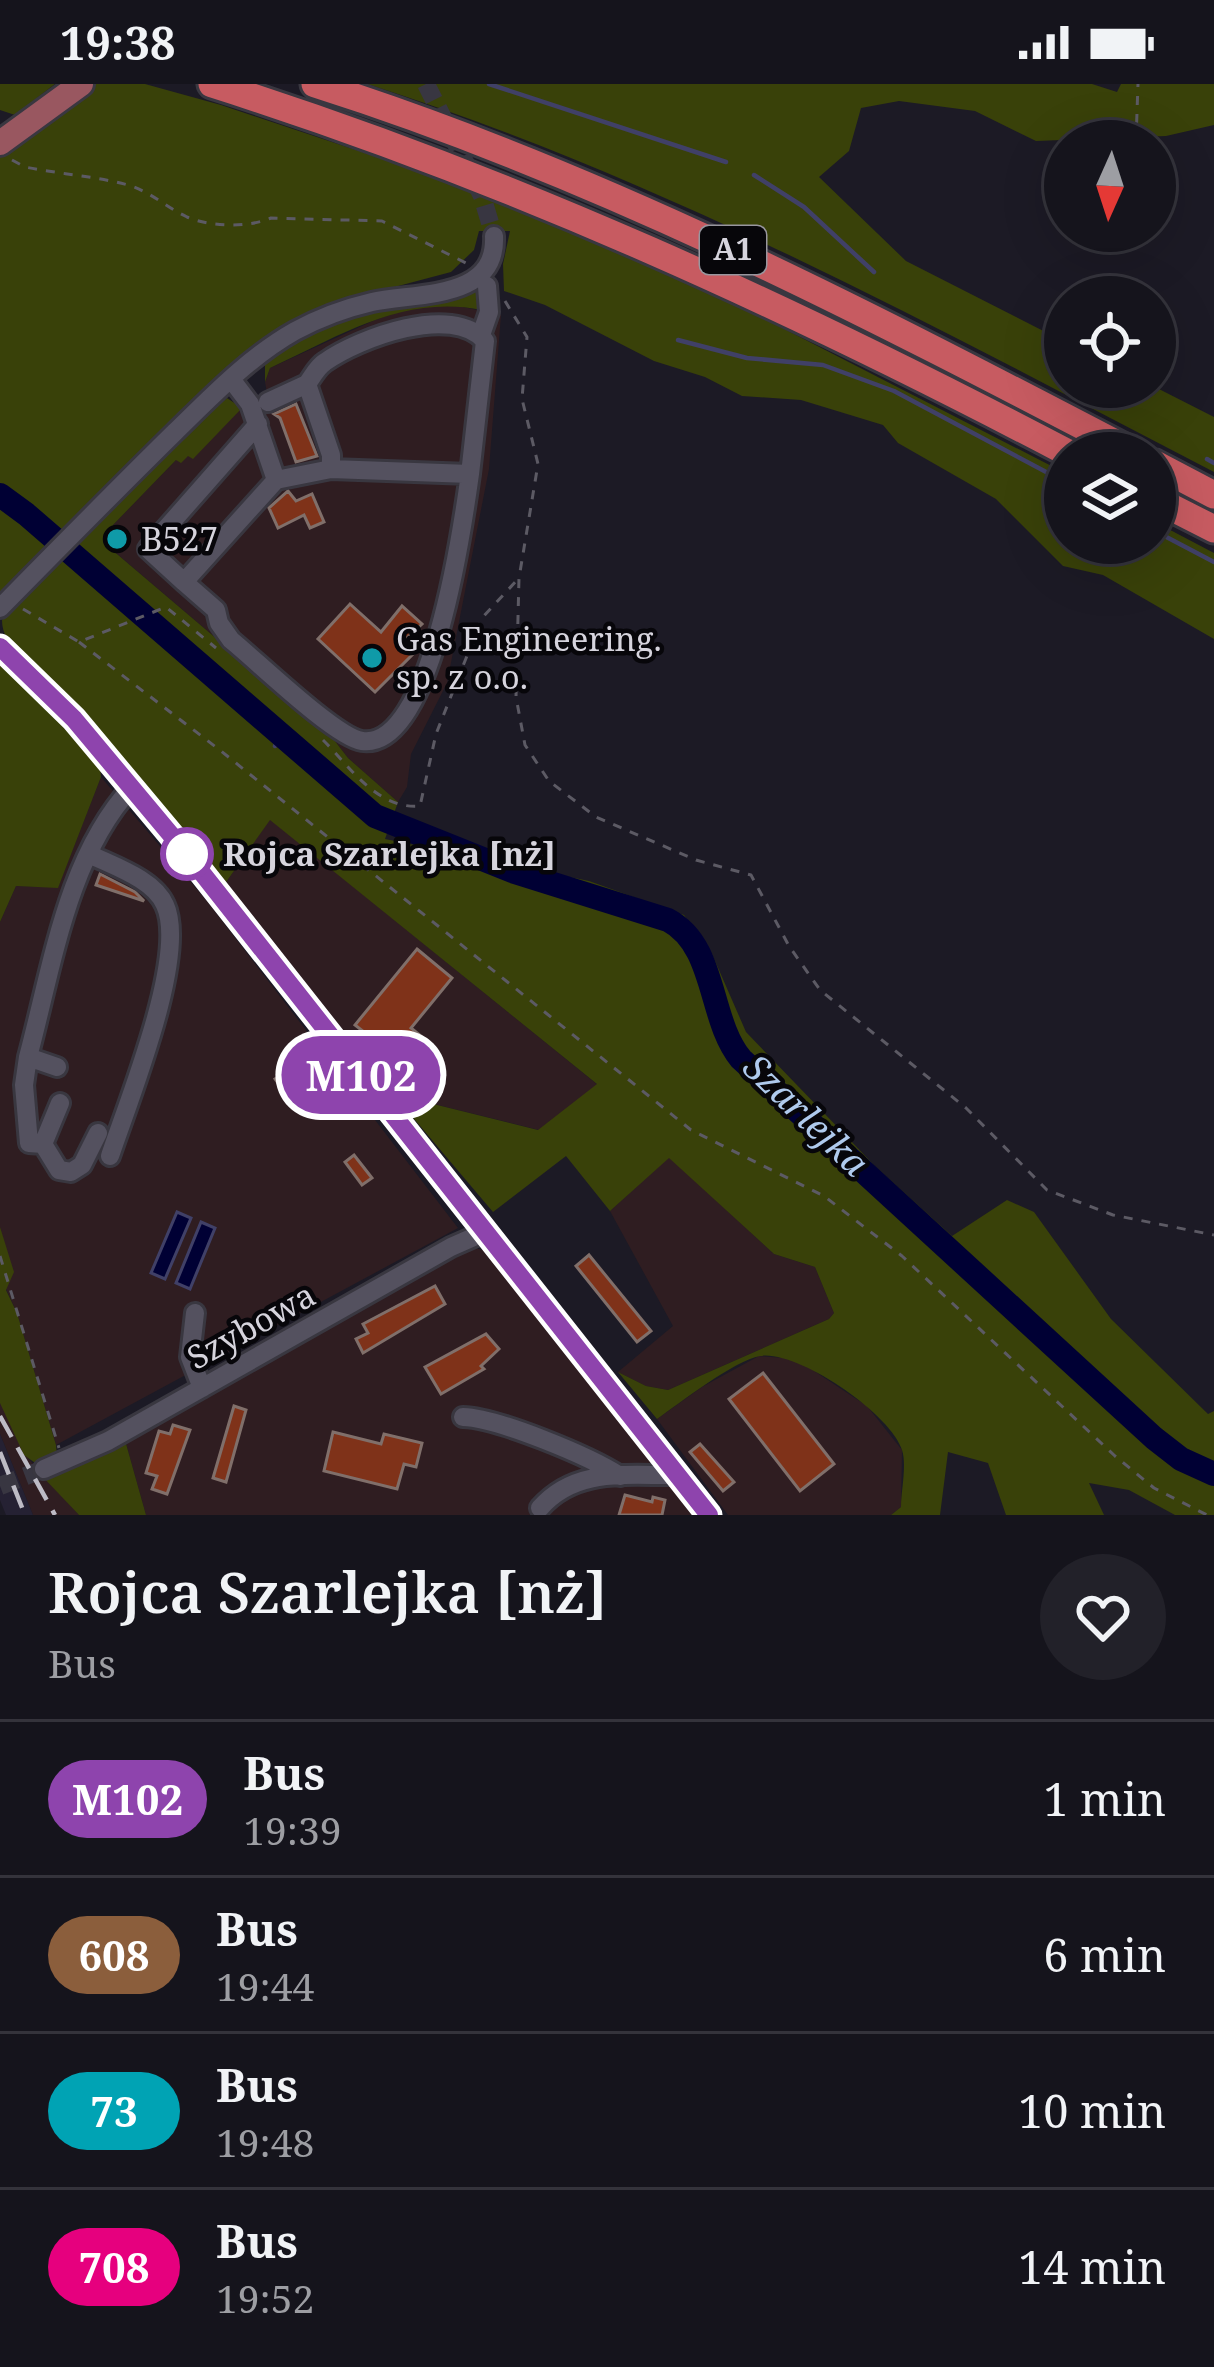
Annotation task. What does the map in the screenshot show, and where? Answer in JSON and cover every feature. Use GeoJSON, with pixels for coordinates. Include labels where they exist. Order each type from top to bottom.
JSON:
{"type":"FeatureCollection","features":[{"type":"Feature","properties":{"kind":"highway","name":"A1"},"geometry":{"type":"LineString","coordinates":[[212,84],[512,190],[667,255],[1044,441]]}},
{"type":"Feature","properties":{"kind":"highway","name":"A1"},"geometry":{"type":"LineString","coordinates":[[315,84],[539,165],[764,264],[835,296],[1094,432]]}},
{"type":"Feature","properties":{"kind":"highway"},"geometry":{"type":"LineString","coordinates":[[1176,475],[1214,495]]}},
{"type":"Feature","properties":{"kind":"highway"},"geometry":{"type":"LineString","coordinates":[[1176,510],[1214,530]]}},
{"type":"Feature","properties":{"kind":"main road"},"geometry":{"type":"LineString","coordinates":[[6,133],[81,84]]}},
{"type":"Feature","properties":{"kind":"street"},"geometry":{"type":"LineString","coordinates":[[481,335],[489,312],[482,282],[493,256],[494,236]]}},
{"type":"Feature","properties":{"kind":"street"},"geometry":{"type":"LineString","coordinates":[[4,604],[266,349],[328,316],[482,282]]}},
{"type":"Feature","properties":{"kind":"street"},"geometry":{"type":"LineString","coordinates":[[258,424],[148,549],[216,610],[231,640],[338,729],[360,741],[382,738],[406,717],[424,679],[458,556],[485,341],[481,335],[450,326],[405,327],[370,337],[321,364],[307,384],[268,402]]}},
{"type":"Feature","properties":{"kind":"street"},"geometry":{"type":"LineString","coordinates":[[231,379],[250,404],[276,480]]}},
{"type":"Feature","properties":{"kind":"street"},"geometry":{"type":"LineString","coordinates":[[307,384],[331,455],[331,469]]}},
{"type":"Feature","properties":{"kind":"street"},"geometry":{"type":"LineString","coordinates":[[184,581],[276,480],[331,469],[470,474]]}},
{"type":"Feature","properties":{"kind":"street"},"geometry":{"type":"LineString","coordinates":[[0,647],[74,719],[132,787],[710,1515]]}},
{"type":"Feature","properties":{"kind":"street"},"geometry":{"type":"LineString","coordinates":[[43,1144],[29,1143],[24,1084],[28,1057],[73,895],[89,854],[118,801],[132,787]]}},
{"type":"Feature","properties":{"kind":"street"},"geometry":{"type":"LineString","coordinates":[[89,854],[154,890],[165,903],[170,923],[166,976],[110,1156]]}},
{"type":"Feature","properties":{"kind":"street"},"geometry":{"type":"LineString","coordinates":[[28,1057],[57,1066]]}},
{"type":"Feature","properties":{"kind":"street"},"geometry":{"type":"LineString","coordinates":[[43,1144],[60,1103]]}},
{"type":"Feature","properties":{"kind":"street"},"geometry":{"type":"LineString","coordinates":[[43,1144],[59,1170],[71,1172],[82,1165],[98,1133]]}},
{"type":"Feature","properties":{"kind":"street","name":"Szybowa"},"geometry":{"type":"LineString","coordinates":[[53,1465],[108,1441],[485,1232]]}},
{"type":"Feature","properties":{"kind":"street"},"geometry":{"type":"LineString","coordinates":[[195,1312],[190,1357],[202,1388]]}},
{"type":"Feature","properties":{"kind":"street"},"geometry":{"type":"LineString","coordinates":[[463,1417],[529,1436],[620,1476]]}},
{"type":"Feature","properties":{"kind":"street"},"geometry":{"type":"LineString","coordinates":[[540,1508],[554,1492],[578,1480],[678,1475]]}},
{"type":"Feature","properties":{"kind":"path"},"geometry":{"type":"LineString","coordinates":[[1137,120],[1138,84]]}},
{"type":"Feature","properties":{"kind":"path"},"geometry":{"type":"LineString","coordinates":[[6,133],[9,158],[25,167],[128,185],[187,217],[258,224],[271,218],[382,221],[467,261],[512,309],[527,337],[522,398],[538,464],[519,578],[516,698],[526,745],[549,781],[596,817],[672,851],[751,875],[789,946],[820,990],[966,1108],[1047,1190],[1113,1216],[1214,1235]]}},
{"type":"Feature","properties":{"kind":"path"},"geometry":{"type":"LineString","coordinates":[[320,736],[382,799],[420,806],[436,734],[482,618],[519,578]]}},
{"type":"Feature","properties":{"kind":"path"},"geometry":{"type":"LineString","coordinates":[[4,604],[79,642],[691,1130],[824,1196],[902,1256],[1115,1456],[1154,1488],[1207,1515]]}},
{"type":"Feature","properties":{"kind":"path"},"geometry":{"type":"LineString","coordinates":[[79,642],[166,607],[215,647]]}},
{"type":"Feature","properties":{"kind":"path"},"geometry":{"type":"LineString","coordinates":[[0,1256],[53,1465]]}},
{"type":"Feature","properties":{"kind":"shaded area"},"geometry":{"type":"Polygon","coordinates":[[[449,304],[501,315],[489,469],[447,683],[411,754],[407,787],[398,802],[348,758],[331,736],[103,542],[115,530],[112,526],[177,459],[193,458],[236,412],[267,393],[270,368],[375,320],[414,307],[449,304]]]}},
{"type":"Feature","properties":{"kind":"shaded area"},"geometry":{"type":"Polygon","coordinates":[[[101,777],[206,900],[458,1228],[56,1445],[6,1289],[0,1227],[0,922],[16,886],[58,887],[101,777]]]}},
{"type":"Feature","properties":{"kind":"shaded area"},"geometry":{"type":"Polygon","coordinates":[[[270,819],[598,1085],[539,1130],[393,1094],[224,885],[270,819]]]}},
{"type":"Feature","properties":{"kind":"shaded area"},"geometry":{"type":"Polygon","coordinates":[[[669,1157],[774,1254],[815,1267],[834,1313],[668,1390],[646,1386],[618,1372],[673,1326],[610,1211],[669,1157]]]}},
{"type":"Feature","properties":{"kind":"shaded area"},"geometry":{"type":"Polygon","coordinates":[[[177,1212],[191,1218],[165,1279],[151,1273],[177,1212]]]}},
{"type":"Feature","properties":{"kind":"shaded area"},"geometry":{"type":"Polygon","coordinates":[[[201,1222],[215,1228],[190,1289],[176,1283],[201,1222]]]}},
{"type":"Feature","properties":{"kind":"shaded area"},"geometry":{"type":"Polygon","coordinates":[[[462,1250],[487,1251],[506,1270],[701,1515],[146,1515],[125,1440],[462,1250]]]}},
{"type":"Feature","properties":{"kind":"shaded area"},"geometry":{"type":"Polygon","coordinates":[[[759,1356],[796,1359],[867,1406],[902,1450],[901,1507],[891,1515],[728,1515],[657,1419],[759,1356]]]}},
{"type":"Feature","properties":{"kind":"shaded area"},"geometry":{"type":"Polygon","coordinates":[[[0,1399],[28,1458],[79,1515],[33,1515],[0,1434],[0,1399]]]}},
{"type":"Feature","properties":{"kind":"shaded area"},"geometry":{"type":"Polygon","coordinates":[[[0,1434],[33,1515],[6,1515],[0,1500],[0,1434]]]}},
{"type":"Feature","properties":{"kind":"green space"},"geometry":{"type":"Polygon","coordinates":[[[0,84],[55,84],[15,115],[0,110],[0,84]]]}},
{"type":"Feature","properties":{"kind":"green space"},"geometry":{"type":"Polygon","coordinates":[[[95,84],[145,84],[416,170],[561,226],[716,294],[1044,462],[1044,547],[996,499],[898,443],[883,425],[801,400],[742,396],[705,377],[654,361],[545,305],[504,291],[503,264],[510,231],[479,231],[474,250],[451,272],[319,307],[230,365],[0,597],[0,157],[95,84]]]}},
{"type":"Feature","properties":{"kind":"green space"},"geometry":{"type":"Polygon","coordinates":[[[367,84],[1092,84],[1117,92],[1121,84],[1214,84],[1214,125],[1176,134],[1176,120],[1044,120],[1044,141],[1036,141],[975,111],[899,101],[861,108],[849,151],[819,177],[906,261],[1044,331],[1044,384],[693,210],[477,122],[367,84]]]}},
{"type":"Feature","properties":{"kind":"green space"},"geometry":{"type":"Polygon","coordinates":[[[475,290],[483,293],[482,310],[425,308],[373,321],[270,368],[265,382],[265,362],[309,333],[359,315],[475,290]]]}},
{"type":"Feature","properties":{"kind":"green space"},"geometry":{"type":"Polygon","coordinates":[[[227,398],[242,408],[193,459],[176,460],[113,525],[104,543],[331,736],[348,758],[398,802],[385,839],[589,881],[684,915],[712,954],[746,1032],[874,1165],[952,1236],[1007,1200],[1034,1212],[1111,1319],[1208,1414],[1214,1411],[1214,1515],[1175,1515],[1129,1490],[1089,1483],[1104,1515],[1006,1515],[988,1463],[948,1452],[940,1515],[891,1515],[901,1507],[904,1470],[894,1435],[841,1387],[777,1357],[760,1356],[737,1365],[657,1419],[618,1372],[646,1386],[668,1390],[829,1319],[834,1313],[815,1267],[774,1254],[669,1158],[610,1211],[566,1156],[493,1212],[393,1094],[538,1130],[597,1084],[270,820],[224,885],[93,727],[18,651],[3,629],[2,620],[195,424],[227,398]]]}},
{"type":"Feature","properties":{"kind":"green space"},"geometry":{"type":"Polygon","coordinates":[[[1176,398],[1214,417],[1214,472],[1176,452],[1176,432],[1137,432],[1090,408],[1176,408],[1176,398]]]}},
{"type":"Feature","properties":{"kind":"green space"},"geometry":{"type":"Polygon","coordinates":[[[1176,533],[1214,553],[1214,639],[1103,575],[1063,566],[1176,564],[1176,533]]]}},
{"type":"Feature","properties":{"kind":"green space"},"geometry":{"type":"Polygon","coordinates":[[[0,662],[100,767],[101,777],[58,888],[16,886],[0,922],[0,662]]]}},
{"type":"Feature","properties":{"kind":"green space"},"geometry":{"type":"Polygon","coordinates":[[[0,1227],[14,1272],[6,1290],[56,1445],[57,1456],[38,1465],[24,1455],[0,1403],[0,1227]]]}},
{"type":"Feature","properties":{"kind":"green space"},"geometry":{"type":"Polygon","coordinates":[[[125,1440],[146,1515],[79,1515],[41,1475],[125,1440]]]}},
{"type":"Feature","properties":{"kind":"building"},"geometry":{"type":"Polygon","coordinates":[[[296,404],[317,456],[296,462],[280,418],[274,414],[296,404]]]}},
{"type":"Feature","properties":{"kind":"building"},"geometry":{"type":"Polygon","coordinates":[[[288,491],[296,501],[312,494],[324,522],[310,528],[304,515],[278,528],[269,508],[288,491]]]}},
{"type":"Feature","properties":{"kind":"building","name":"Gas Engineering. sp. z o.o."},"geometry":{"type":"Polygon","coordinates":[[[350,604],[381,632],[402,606],[422,624],[407,638],[419,648],[375,692],[318,639],[350,604]]]}},
{"type":"Feature","properties":{"kind":"building"},"geometry":{"type":"Polygon","coordinates":[[[100,874],[135,892],[144,901],[96,885],[100,874]]]}},
{"type":"Feature","properties":{"kind":"building"},"geometry":{"type":"Polygon","coordinates":[[[417,949],[452,978],[411,1028],[427,1041],[407,1066],[355,1025],[417,949]]]}},
{"type":"Feature","properties":{"kind":"building"},"geometry":{"type":"Polygon","coordinates":[[[289,1070],[299,1084],[285,1093],[275,1079],[289,1070]]]}},
{"type":"Feature","properties":{"kind":"building"},"geometry":{"type":"Polygon","coordinates":[[[354,1155],[372,1178],[362,1185],[345,1162],[354,1155]]]}},
{"type":"Feature","properties":{"kind":"building"},"geometry":{"type":"Polygon","coordinates":[[[589,1255],[651,1331],[637,1342],[576,1266],[589,1255]]]}},
{"type":"Feature","properties":{"kind":"building"},"geometry":{"type":"Polygon","coordinates":[[[435,1286],[445,1304],[363,1353],[356,1339],[368,1333],[363,1324],[435,1286]]]}},
{"type":"Feature","properties":{"kind":"building"},"geometry":{"type":"Polygon","coordinates":[[[486,1334],[499,1349],[481,1366],[484,1369],[441,1394],[425,1367],[486,1334]]]}},
{"type":"Feature","properties":{"kind":"building"},"geometry":{"type":"Polygon","coordinates":[[[763,1373],[834,1464],[800,1491],[729,1399],[763,1373]]]}},
{"type":"Feature","properties":{"kind":"building"},"geometry":{"type":"Polygon","coordinates":[[[234,1406],[246,1410],[226,1482],[213,1478],[234,1406]]]}},
{"type":"Feature","properties":{"kind":"building"},"geometry":{"type":"Polygon","coordinates":[[[173,1425],[190,1430],[167,1494],[152,1489],[157,1476],[146,1473],[159,1431],[170,1434],[173,1425]]]}},
{"type":"Feature","properties":{"kind":"building"},"geometry":{"type":"Polygon","coordinates":[[[333,1432],[381,1444],[384,1434],[422,1443],[416,1467],[404,1464],[397,1489],[324,1471],[333,1432]]]}},
{"type":"Feature","properties":{"kind":"building"},"geometry":{"type":"Polygon","coordinates":[[[700,1444],[734,1482],[723,1491],[690,1452],[700,1444]]]}},
{"type":"Feature","properties":{"kind":"building"},"geometry":{"type":"Polygon","coordinates":[[[625,1495],[665,1500],[662,1515],[619,1515],[625,1495]]]}},
{"type":"Feature","properties":{"kind":"waterway"},"geometry":{"type":"LineString","coordinates":[[489,84],[726,162]]}},
{"type":"Feature","properties":{"kind":"waterway"},"geometry":{"type":"LineString","coordinates":[[754,175],[804,207],[874,272]]}},
{"type":"Feature","properties":{"kind":"waterway"},"geometry":{"type":"LineString","coordinates":[[678,340],[747,358],[823,365],[894,391],[1044,471]]}},
{"type":"Feature","properties":{"kind":"waterway"},"geometry":{"type":"LineString","coordinates":[[1207,459],[1214,463]]}},
{"type":"Feature","properties":{"kind":"waterway","name":"Szarlejka"},"geometry":{"type":"LineString","coordinates":[[0,495],[375,816],[515,872],[668,920],[684,932],[704,965],[730,1043],[741,1059],[1154,1438],[1181,1459],[1214,1474]]}},
{"type":"Feature","properties":{"kind":"waterway"},"geometry":{"type":"LineString","coordinates":[[1176,542],[1214,562]]}},
{"type":"Feature","properties":{"kind":"waterway"},"geometry":{"type":"LineString","coordinates":[[275,746],[281,734]]}},
{"type":"Feature","properties":{"kind":"tunnel"},"geometry":{"type":"LineString","coordinates":[[426,84],[482,196],[494,236]]}},
{"type":"Feature","properties":{"kind":"tunnel"},"geometry":{"type":"LineString","coordinates":[[0,1486],[44,1469]]}},
{"type":"Feature","properties":{"kind":"railway"},"geometry":{"type":"LineString","coordinates":[[0,1416],[55,1515]]}},
{"type":"Feature","properties":{"kind":"railway"},"geometry":{"type":"LineString","coordinates":[[0,1452],[25,1515]]}},
{"type":"Feature","properties":{"kind":"bus line","name":"M102"},"geometry":{"type":"LineString","coordinates":[[0,647],[74,719],[187,854],[709,1515]]}},
{"type":"Feature","properties":{"kind":"place","name":"B527"},"geometry":{"type":"Point","coordinates":[117,539]}},
{"type":"Feature","properties":{"kind":"place","name":"Gas Engineering. sp. z o.o."},"geometry":{"type":"Point","coordinates":[372,658]}},
{"type":"Feature","properties":{"kind":"place","name":"Rojca Szarlejka [nż]"},"geometry":{"type":"Point","coordinates":[187,854]}}]}
